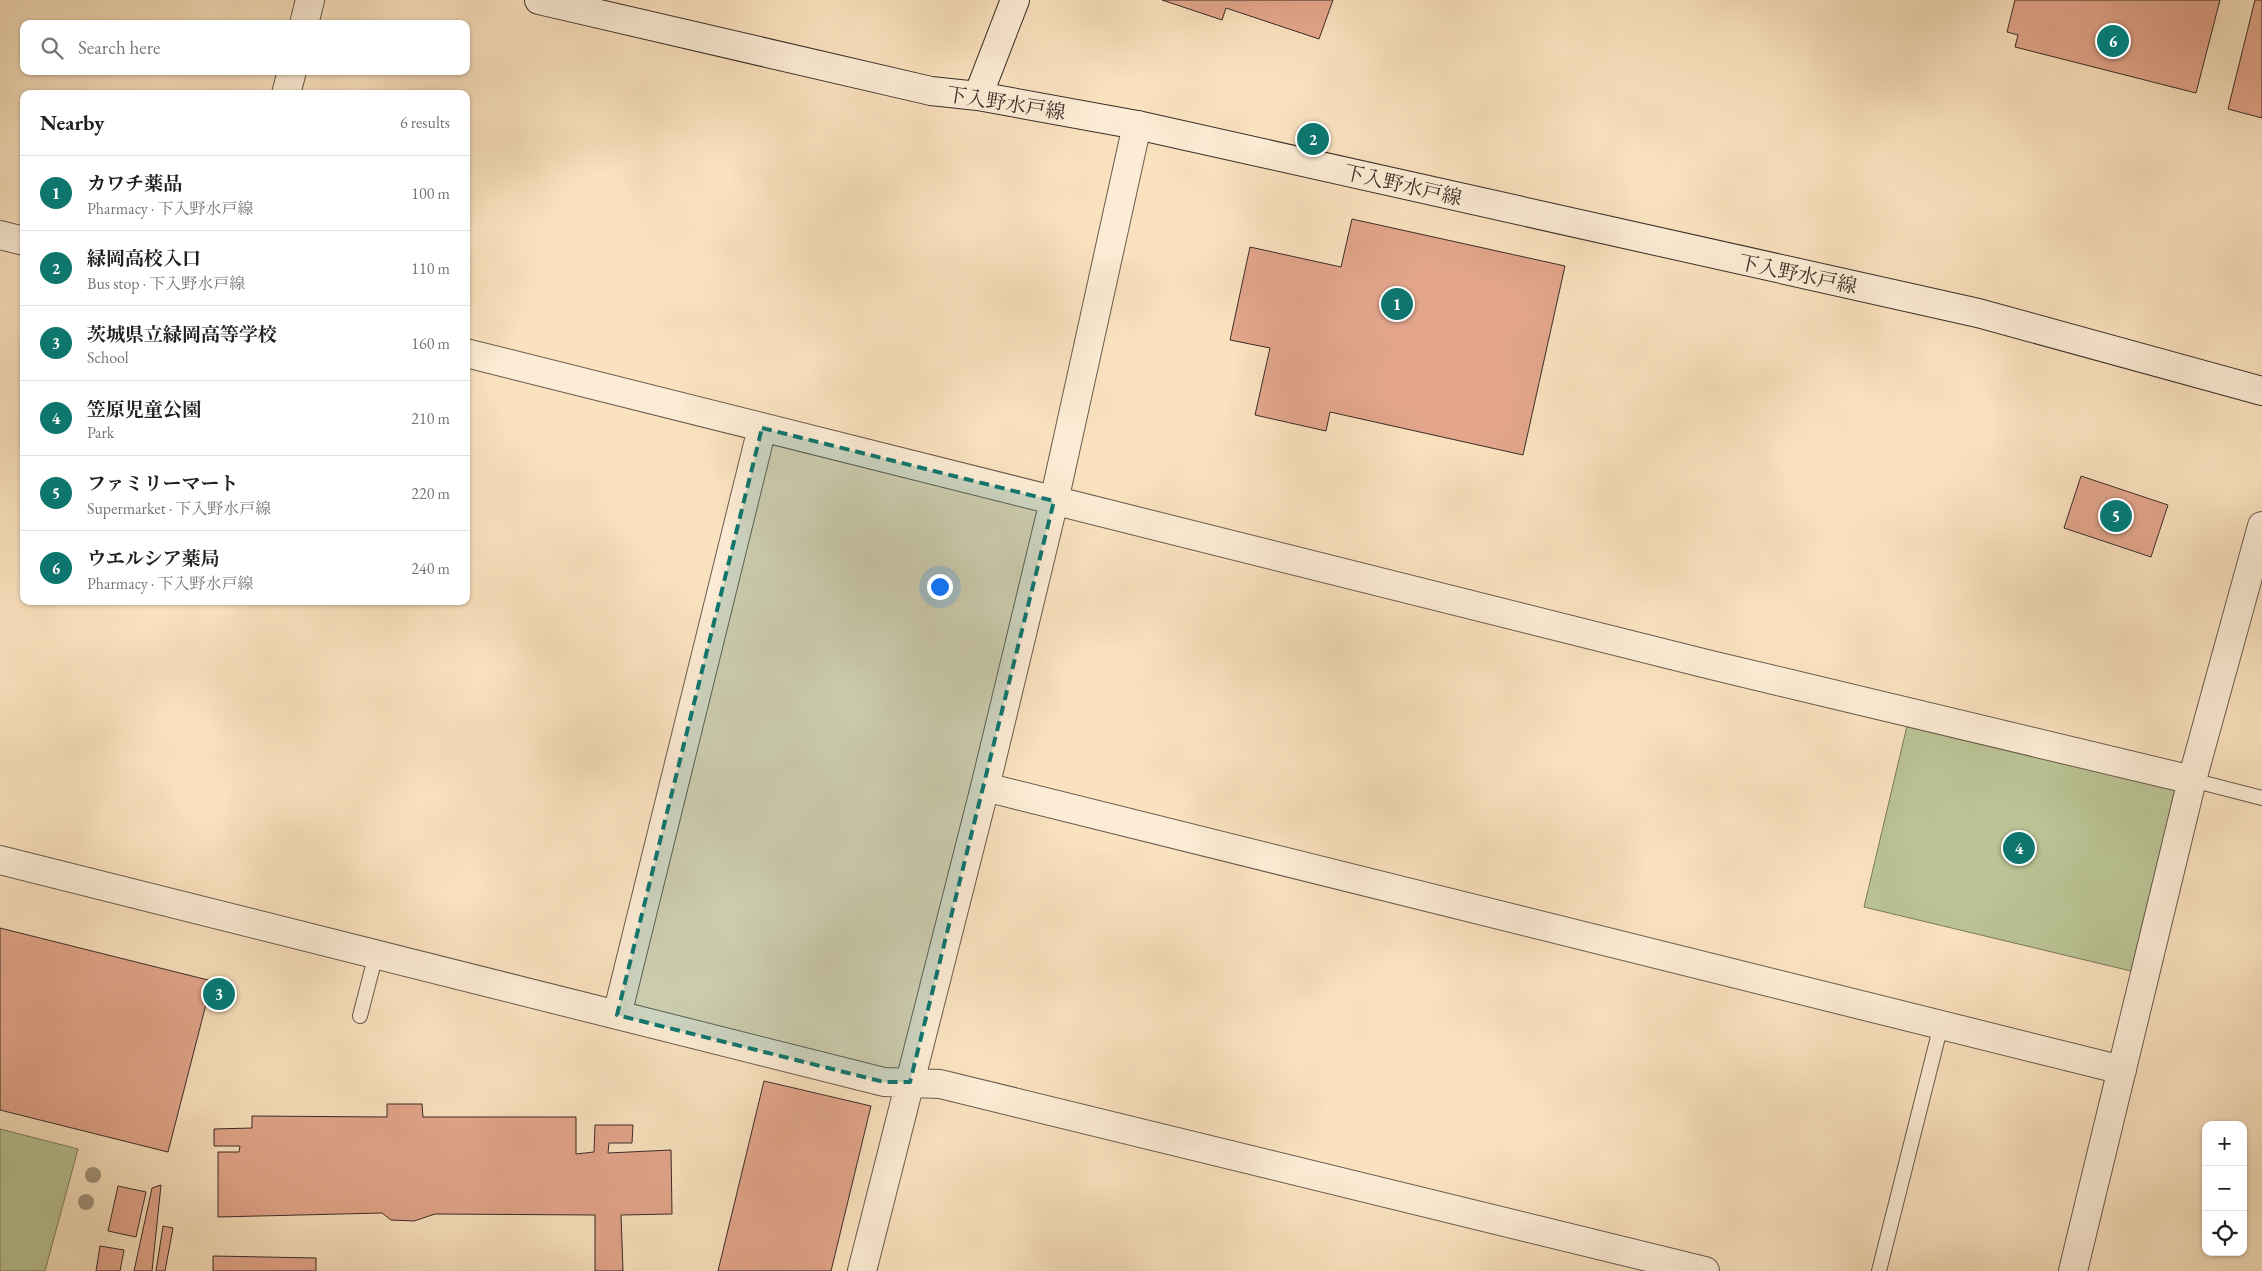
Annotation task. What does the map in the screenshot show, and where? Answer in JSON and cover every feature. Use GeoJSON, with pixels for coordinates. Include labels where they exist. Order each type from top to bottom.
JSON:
{"type":"FeatureCollection","features":[{"type":"Feature","properties":{"kind":"street"},"geometry":{"type":"LineString","coordinates":[[305,20],[310,0]]}},
{"type":"Feature","properties":{"kind":"street","name":"下入野水戸線"},"geometry":{"type":"LineString","coordinates":[[539,0],[932,90],[978,96],[1137,125],[1978,313],[2262,391]]}},
{"type":"Feature","properties":{"kind":"street"},"geometry":{"type":"LineString","coordinates":[[978,96],[1015,0]]}},
{"type":"Feature","properties":{"kind":"street"},"geometry":{"type":"LineString","coordinates":[[287,90],[291,75]]}},
{"type":"Feature","properties":{"kind":"street"},"geometry":{"type":"LineString","coordinates":[[862,1271],[985,787],[1054,501],[1137,125]]}},
{"type":"Feature","properties":{"kind":"street"},"geometry":{"type":"LineString","coordinates":[[0,235],[20,240]]}},
{"type":"Feature","properties":{"kind":"street"},"geometry":{"type":"LineString","coordinates":[[470,354],[1711,665],[2192,780]]}},
{"type":"Feature","properties":{"kind":"street"},"geometry":{"type":"LineString","coordinates":[[617,1015],[762,428]]}},
{"type":"Feature","properties":{"kind":"street"},"geometry":{"type":"LineString","coordinates":[[2073,1271],[2192,780],[2262,526]]}},
{"type":"Feature","properties":{"kind":"street"},"geometry":{"type":"LineString","coordinates":[[985,787],[2122,1070]]}},
{"type":"Feature","properties":{"kind":"street"},"geometry":{"type":"LineString","coordinates":[[0,860],[884,1082],[940,1084],[1670,1267],[1705,1271]]}},
{"type":"Feature","properties":{"kind":"lane"},"geometry":{"type":"LineString","coordinates":[[2192,780],[2262,798]]}},
{"type":"Feature","properties":{"kind":"lane"},"geometry":{"type":"LineString","coordinates":[[360,1016],[376,954]]}},
{"type":"Feature","properties":{"kind":"lane"},"geometry":{"type":"LineString","coordinates":[[1879,1271],[1941,1025]]}},
{"type":"Feature","properties":{"kind":"highlighted area"},"geometry":{"type":"Polygon","coordinates":[[[762,428],[1054,501],[910,1082],[884,1082],[617,1015],[762,428]]]}},
{"type":"Feature","properties":{"kind":"green space"},"geometry":{"type":"Polygon","coordinates":[[[1907,726],[2175,790],[2131,971],[1864,907],[1907,726]]]}},
{"type":"Feature","properties":{"kind":"green space"},"geometry":{"type":"Polygon","coordinates":[[[0,1129],[78,1149],[45,1271],[0,1271],[0,1129]]]}},
{"type":"Feature","properties":{"kind":"building"},"geometry":{"type":"Polygon","coordinates":[[[1162,0],[1333,0],[1319,39],[1226,8],[1222,20],[1162,0]]]}},
{"type":"Feature","properties":{"kind":"building"},"geometry":{"type":"Polygon","coordinates":[[[2015,0],[2220,0],[2196,93],[2015,47],[2018,35],[2007,32],[2015,0]]]}},
{"type":"Feature","properties":{"kind":"building"},"geometry":{"type":"Polygon","coordinates":[[[2255,0],[2262,0],[2262,118],[2228,109],[2255,0]]]}},
{"type":"Feature","properties":{"kind":"building"},"geometry":{"type":"Polygon","coordinates":[[[1352,219],[1565,266],[1523,455],[1330,412],[1326,431],[1255,415],[1270,348],[1230,340],[1250,247],[1341,267],[1352,219]]]}},
{"type":"Feature","properties":{"kind":"building"},"geometry":{"type":"Polygon","coordinates":[[[2081,476],[2168,505],[2151,557],[2064,528],[2081,476]]]}},
{"type":"Feature","properties":{"kind":"building"},"geometry":{"type":"Polygon","coordinates":[[[0,928],[212,981],[168,1152],[0,1110],[0,928]]]}},
{"type":"Feature","properties":{"kind":"building"},"geometry":{"type":"Polygon","coordinates":[[[764,1081],[871,1106],[831,1271],[718,1271],[764,1081]]]}},
{"type":"Feature","properties":{"kind":"building"},"geometry":{"type":"Polygon","coordinates":[[[387,1104],[422,1104],[423,1117],[576,1117],[576,1154],[594,1152],[595,1125],[633,1125],[632,1143],[609,1143],[608,1153],[671,1150],[672,1214],[621,1215],[623,1271],[595,1271],[595,1215],[435,1214],[414,1221],[391,1220],[382,1213],[218,1217],[218,1152],[239,1152],[240,1146],[214,1146],[214,1129],[252,1128],[252,1116],[387,1117],[387,1104]]]}},
{"type":"Feature","properties":{"kind":"building"},"geometry":{"type":"Polygon","coordinates":[[[161,1185],[152,1271],[134,1271],[152,1188],[161,1185]]]}},
{"type":"Feature","properties":{"kind":"building"},"geometry":{"type":"Polygon","coordinates":[[[118,1186],[146,1192],[136,1237],[108,1231],[118,1186]]]}},
{"type":"Feature","properties":{"kind":"building"},"geometry":{"type":"Polygon","coordinates":[[[163,1226],[173,1228],[165,1271],[156,1271],[163,1226]]]}},
{"type":"Feature","properties":{"kind":"building"},"geometry":{"type":"Polygon","coordinates":[[[100,1246],[124,1250],[120,1271],[96,1271],[100,1246]]]}},
{"type":"Feature","properties":{"kind":"building"},"geometry":{"type":"Polygon","coordinates":[[[213,1256],[316,1258],[316,1271],[213,1271],[213,1256]]]}},
{"type":"Feature","properties":{"kind":"place","name":"ウエルシア薬局"},"geometry":{"type":"Point","coordinates":[2113,41]}},
{"type":"Feature","properties":{"kind":"place","name":"緑岡高校入口"},"geometry":{"type":"Point","coordinates":[1313,139]}},
{"type":"Feature","properties":{"kind":"place","name":"カワチ薬品"},"geometry":{"type":"Point","coordinates":[1397,304]}},
{"type":"Feature","properties":{"kind":"place","name":"ファミリーマート"},"geometry":{"type":"Point","coordinates":[2116,516]}},
{"type":"Feature","properties":{"kind":"place","name":"笠原児童公園"},"geometry":{"type":"Point","coordinates":[2019,848]}},
{"type":"Feature","properties":{"kind":"place","name":"茨城県立緑岡高等学校"},"geometry":{"type":"Point","coordinates":[219,994]}}]}
